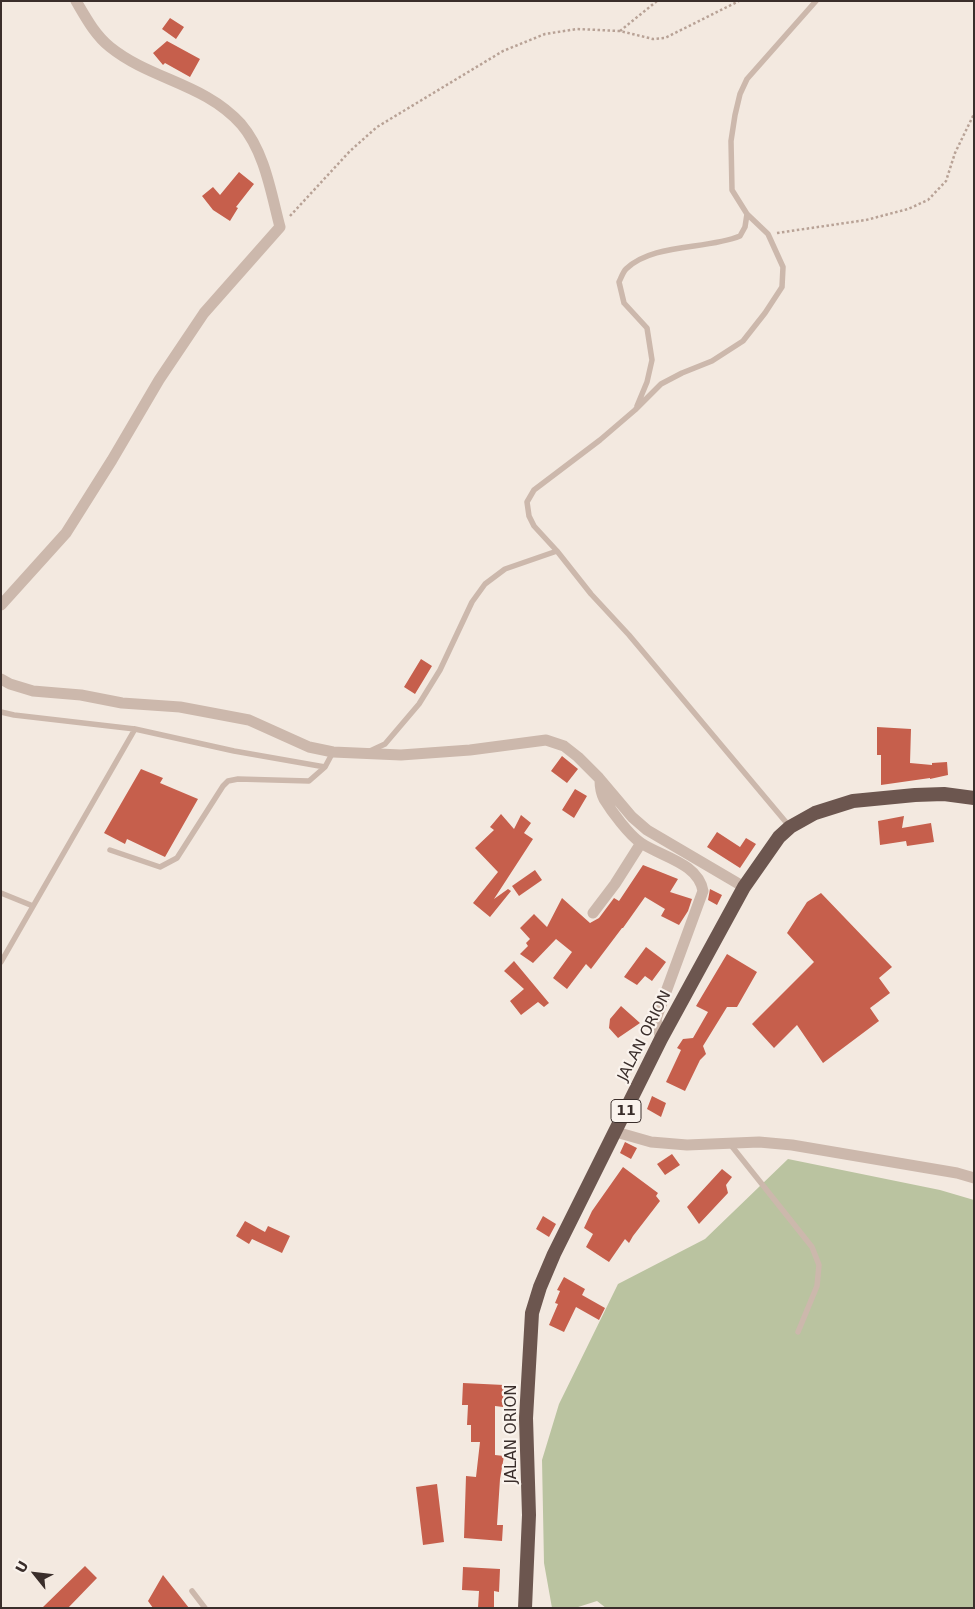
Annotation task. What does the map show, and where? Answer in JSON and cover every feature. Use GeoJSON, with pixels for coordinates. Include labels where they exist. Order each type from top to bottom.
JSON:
{"type":"FeatureCollection","features":[{"type":"Feature","properties":{"kind":"highway","name":"JALAN ORION"},"geometry":{"type":"LineString","coordinates":[[524,1608],[529,1515],[526,1418],[532,1313],[540,1287],[554,1254],[616,1132],[660,1039],[744,887],[769,850],[790,827],[815,813],[853,801],[915,795],[944,794],[974,798]]}},
{"type":"Feature","properties":{"kind":"street"},"geometry":{"type":"LineString","coordinates":[[1,605],[66,533],[159,380],[204,313],[280,227],[271,188],[262,162],[255,145],[241,124],[214,100],[143,68],[111,48],[98,35],[76,1]]}},
{"type":"Feature","properties":{"kind":"street"},"geometry":{"type":"LineString","coordinates":[[1,679],[33,691],[180,707],[249,720],[309,747],[333,752],[401,755],[470,750],[546,740],[564,746],[578,757],[599,778],[632,817],[647,830],[744,887]]}},
{"type":"Feature","properties":{"kind":"street"},"geometry":{"type":"LineString","coordinates":[[599,778],[604,798],[640,843],[696,874],[703,891],[656,1019],[660,1039]]}},
{"type":"Feature","properties":{"kind":"street"},"geometry":{"type":"LineString","coordinates":[[593,913],[640,843]]}},
{"type":"Feature","properties":{"kind":"street"},"geometry":{"type":"LineString","coordinates":[[616,1132],[651,1142],[687,1145],[759,1142],[792,1145],[974,1178]]}},
{"type":"Feature","properties":{"kind":"lane"},"geometry":{"type":"LineString","coordinates":[[790,827],[629,635],[591,594],[557,551],[534,526],[529,516],[527,502],[534,490],[600,440],[635,410],[661,384],[712,361],[743,341],[782,287],[783,267],[768,234],[747,214],[732,190],[731,141],[740,94],[747,79],[816,1]]}},
{"type":"Feature","properties":{"kind":"lane"},"geometry":{"type":"LineString","coordinates":[[635,410],[647,382],[652,360],[647,328],[624,303],[619,282],[626,270],[647,255],[727,242],[740,236],[745,227],[747,214]]}},
{"type":"Feature","properties":{"kind":"lane"},"geometry":{"type":"LineString","coordinates":[[364,754],[385,744],[419,704],[440,670],[472,602],[485,584],[505,568],[557,551]]}},
{"type":"Feature","properties":{"kind":"lane"},"geometry":{"type":"LineString","coordinates":[[1,712],[135,729],[234,752],[325,767]]}},
{"type":"Feature","properties":{"kind":"lane"},"geometry":{"type":"LineString","coordinates":[[1,962],[135,729]]}},
{"type":"Feature","properties":{"kind":"lane"},"geometry":{"type":"LineString","coordinates":[[110,850],[160,867],[177,858],[228,781],[238,779],[309,781],[325,767],[333,752]]}},
{"type":"Feature","properties":{"kind":"lane"},"geometry":{"type":"LineString","coordinates":[[1,892],[33,906]]}},
{"type":"Feature","properties":{"kind":"lane"},"geometry":{"type":"LineString","coordinates":[[730,1144],[812,1247],[819,1265],[817,1286],[798,1332]]}},
{"type":"Feature","properties":{"kind":"lane"},"geometry":{"type":"LineString","coordinates":[[192,1591],[205,1608]]}},
{"type":"Feature","properties":{"kind":"path"},"geometry":{"type":"LineString","coordinates":[[620,31],[657,1]]}},
{"type":"Feature","properties":{"kind":"path"},"geometry":{"type":"LineString","coordinates":[[280,227],[350,151],[377,126],[503,51],[545,34],[577,29],[620,31],[654,39],[665,38],[739,1]]}},
{"type":"Feature","properties":{"kind":"path"},"geometry":{"type":"LineString","coordinates":[[768,234],[866,220],[908,209],[928,200],[946,181],[955,153],[974,114]]}},
{"type":"Feature","properties":{"kind":"green space"},"geometry":{"type":"Polygon","coordinates":[[[788,1159],[940,1190],[974,1200],[974,1608],[606,1608],[597,1601],[575,1608],[552,1608],[544,1563],[542,1460],[559,1404],[618,1284],[705,1239],[788,1159]]]}},
{"type":"Feature","properties":{"kind":"building"},"geometry":{"type":"Polygon","coordinates":[[[170,18],[184,27],[176,39],[162,29],[170,18]]]}},
{"type":"Feature","properties":{"kind":"building"},"geometry":{"type":"Polygon","coordinates":[[[167,41],[200,59],[190,77],[165,63],[163,65],[153,53],[167,41]]]}},
{"type":"Feature","properties":{"kind":"building"},"geometry":{"type":"Polygon","coordinates":[[[239,172],[254,184],[236,207],[238,208],[230,221],[213,210],[202,196],[213,187],[220,195],[239,172]]]}},
{"type":"Feature","properties":{"kind":"building"},"geometry":{"type":"Polygon","coordinates":[[[421,659],[432,666],[415,694],[404,687],[421,659]]]}},
{"type":"Feature","properties":{"kind":"building"},"geometry":{"type":"Polygon","coordinates":[[[877,727],[911,729],[910,763],[932,765],[932,763],[947,762],[948,775],[881,785],[881,755],[877,755],[877,727]]]}},
{"type":"Feature","properties":{"kind":"building"},"geometry":{"type":"Polygon","coordinates":[[[562,756],[578,769],[567,783],[551,771],[562,756]]]}},
{"type":"Feature","properties":{"kind":"building"},"geometry":{"type":"Polygon","coordinates":[[[141,769],[163,778],[160,783],[198,799],[165,857],[127,839],[125,844],[104,833],[141,769]]]}},
{"type":"Feature","properties":{"kind":"building"},"geometry":{"type":"Polygon","coordinates":[[[575,789],[587,796],[574,818],[562,810],[575,789]]]}},
{"type":"Feature","properties":{"kind":"building"},"geometry":{"type":"Polygon","coordinates":[[[501,814],[514,829],[521,815],[531,823],[524,833],[533,839],[494,899],[508,889],[511,891],[490,917],[473,903],[498,872],[475,848],[494,830],[490,827],[501,814]]]}},
{"type":"Feature","properties":{"kind":"building"},"geometry":{"type":"Polygon","coordinates":[[[904,816],[902,828],[931,823],[934,842],[907,846],[906,841],[880,845],[878,821],[904,816]]]}},
{"type":"Feature","properties":{"kind":"building"},"geometry":{"type":"Polygon","coordinates":[[[717,832],[740,847],[746,838],[756,844],[740,868],[707,847],[717,832]]]}},
{"type":"Feature","properties":{"kind":"building"},"geometry":{"type":"Polygon","coordinates":[[[643,865],[678,879],[670,892],[692,899],[688,911],[679,925],[661,916],[665,909],[645,897],[591,969],[586,964],[567,989],[553,978],[572,952],[556,939],[533,963],[520,954],[528,946],[526,943],[530,939],[520,928],[534,914],[547,927],[562,898],[590,923],[599,918],[614,898],[619,901],[643,865]]]}},
{"type":"Feature","properties":{"kind":"building"},"geometry":{"type":"Polygon","coordinates":[[[535,870],[542,880],[519,896],[512,886],[535,870]]]}},
{"type":"Feature","properties":{"kind":"building"},"geometry":{"type":"Polygon","coordinates":[[[710,889],[722,895],[717,905],[708,900],[710,889]]]}},
{"type":"Feature","properties":{"kind":"building"},"geometry":{"type":"Polygon","coordinates":[[[821,893],[892,967],[879,978],[890,993],[870,1008],[879,1021],[823,1063],[797,1025],[774,1048],[752,1024],[814,962],[787,933],[807,902],[821,893]]]}},
{"type":"Feature","properties":{"kind":"building"},"geometry":{"type":"Polygon","coordinates":[[[646,947],[666,962],[652,981],[645,976],[637,985],[624,977],[646,947]]]}},
{"type":"Feature","properties":{"kind":"building"},"geometry":{"type":"Polygon","coordinates":[[[727,954],[757,972],[737,1007],[727,1007],[703,1046],[706,1054],[700,1060],[685,1091],[666,1082],[681,1050],[677,1048],[683,1039],[693,1038],[708,1012],[696,1006],[727,954]]]}},
{"type":"Feature","properties":{"kind":"building"},"geometry":{"type":"Polygon","coordinates":[[[514,961],[549,1003],[544,1007],[538,1002],[521,1015],[510,1001],[524,989],[504,971],[514,961]]]}},
{"type":"Feature","properties":{"kind":"building"},"geometry":{"type":"Polygon","coordinates":[[[621,1006],[640,1023],[618,1038],[609,1028],[610,1019],[621,1006]]]}},
{"type":"Feature","properties":{"kind":"building"},"geometry":{"type":"Polygon","coordinates":[[[652,1096],[666,1103],[661,1117],[647,1109],[652,1096]]]}},
{"type":"Feature","properties":{"kind":"building"},"geometry":{"type":"Polygon","coordinates":[[[625,1142],[637,1148],[631,1159],[620,1153],[625,1142]]]}},
{"type":"Feature","properties":{"kind":"building"},"geometry":{"type":"Polygon","coordinates":[[[672,1154],[680,1165],[665,1175],[657,1164],[672,1154]]]}},
{"type":"Feature","properties":{"kind":"building"},"geometry":{"type":"Polygon","coordinates":[[[623,1167],[658,1193],[656,1196],[660,1201],[629,1243],[625,1239],[609,1262],[586,1247],[593,1234],[584,1228],[592,1211],[623,1167]]]}},
{"type":"Feature","properties":{"kind":"building"},"geometry":{"type":"Polygon","coordinates":[[[722,1169],[732,1177],[726,1185],[728,1193],[699,1224],[687,1207],[722,1169]]]}},
{"type":"Feature","properties":{"kind":"building"},"geometry":{"type":"Polygon","coordinates":[[[543,1216],[556,1224],[549,1237],[536,1229],[543,1216]]]}},
{"type":"Feature","properties":{"kind":"building"},"geometry":{"type":"Polygon","coordinates":[[[245,1221],[265,1232],[268,1226],[290,1236],[282,1253],[252,1239],[249,1244],[236,1236],[245,1221]]]}},
{"type":"Feature","properties":{"kind":"building"},"geometry":{"type":"Polygon","coordinates":[[[564,1277],[585,1289],[582,1295],[605,1308],[599,1320],[576,1307],[564,1332],[549,1325],[558,1304],[555,1303],[560,1291],[557,1290],[564,1277]]]}},
{"type":"Feature","properties":{"kind":"building"},"geometry":{"type":"Polygon","coordinates":[[[463,1383],[504,1385],[503,1407],[495,1406],[495,1455],[504,1456],[500,1479],[497,1525],[503,1525],[502,1541],[464,1538],[466,1476],[476,1477],[480,1442],[471,1442],[471,1425],[467,1425],[468,1405],[462,1405],[463,1383]]]}},
{"type":"Feature","properties":{"kind":"building"},"geometry":{"type":"Polygon","coordinates":[[[437,1484],[444,1542],[423,1545],[416,1487],[437,1484]]]}},
{"type":"Feature","properties":{"kind":"building"},"geometry":{"type":"Polygon","coordinates":[[[85,1566],[97,1578],[68,1608],[42,1608],[85,1566]]]}},
{"type":"Feature","properties":{"kind":"building"},"geometry":{"type":"Polygon","coordinates":[[[463,1567],[500,1569],[499,1592],[494,1591],[494,1608],[478,1608],[479,1591],[462,1590],[463,1567]]]}},
{"type":"Feature","properties":{"kind":"building"},"geometry":{"type":"Polygon","coordinates":[[[163,1575],[189,1608],[153,1608],[148,1601],[163,1575]]]}}]}
